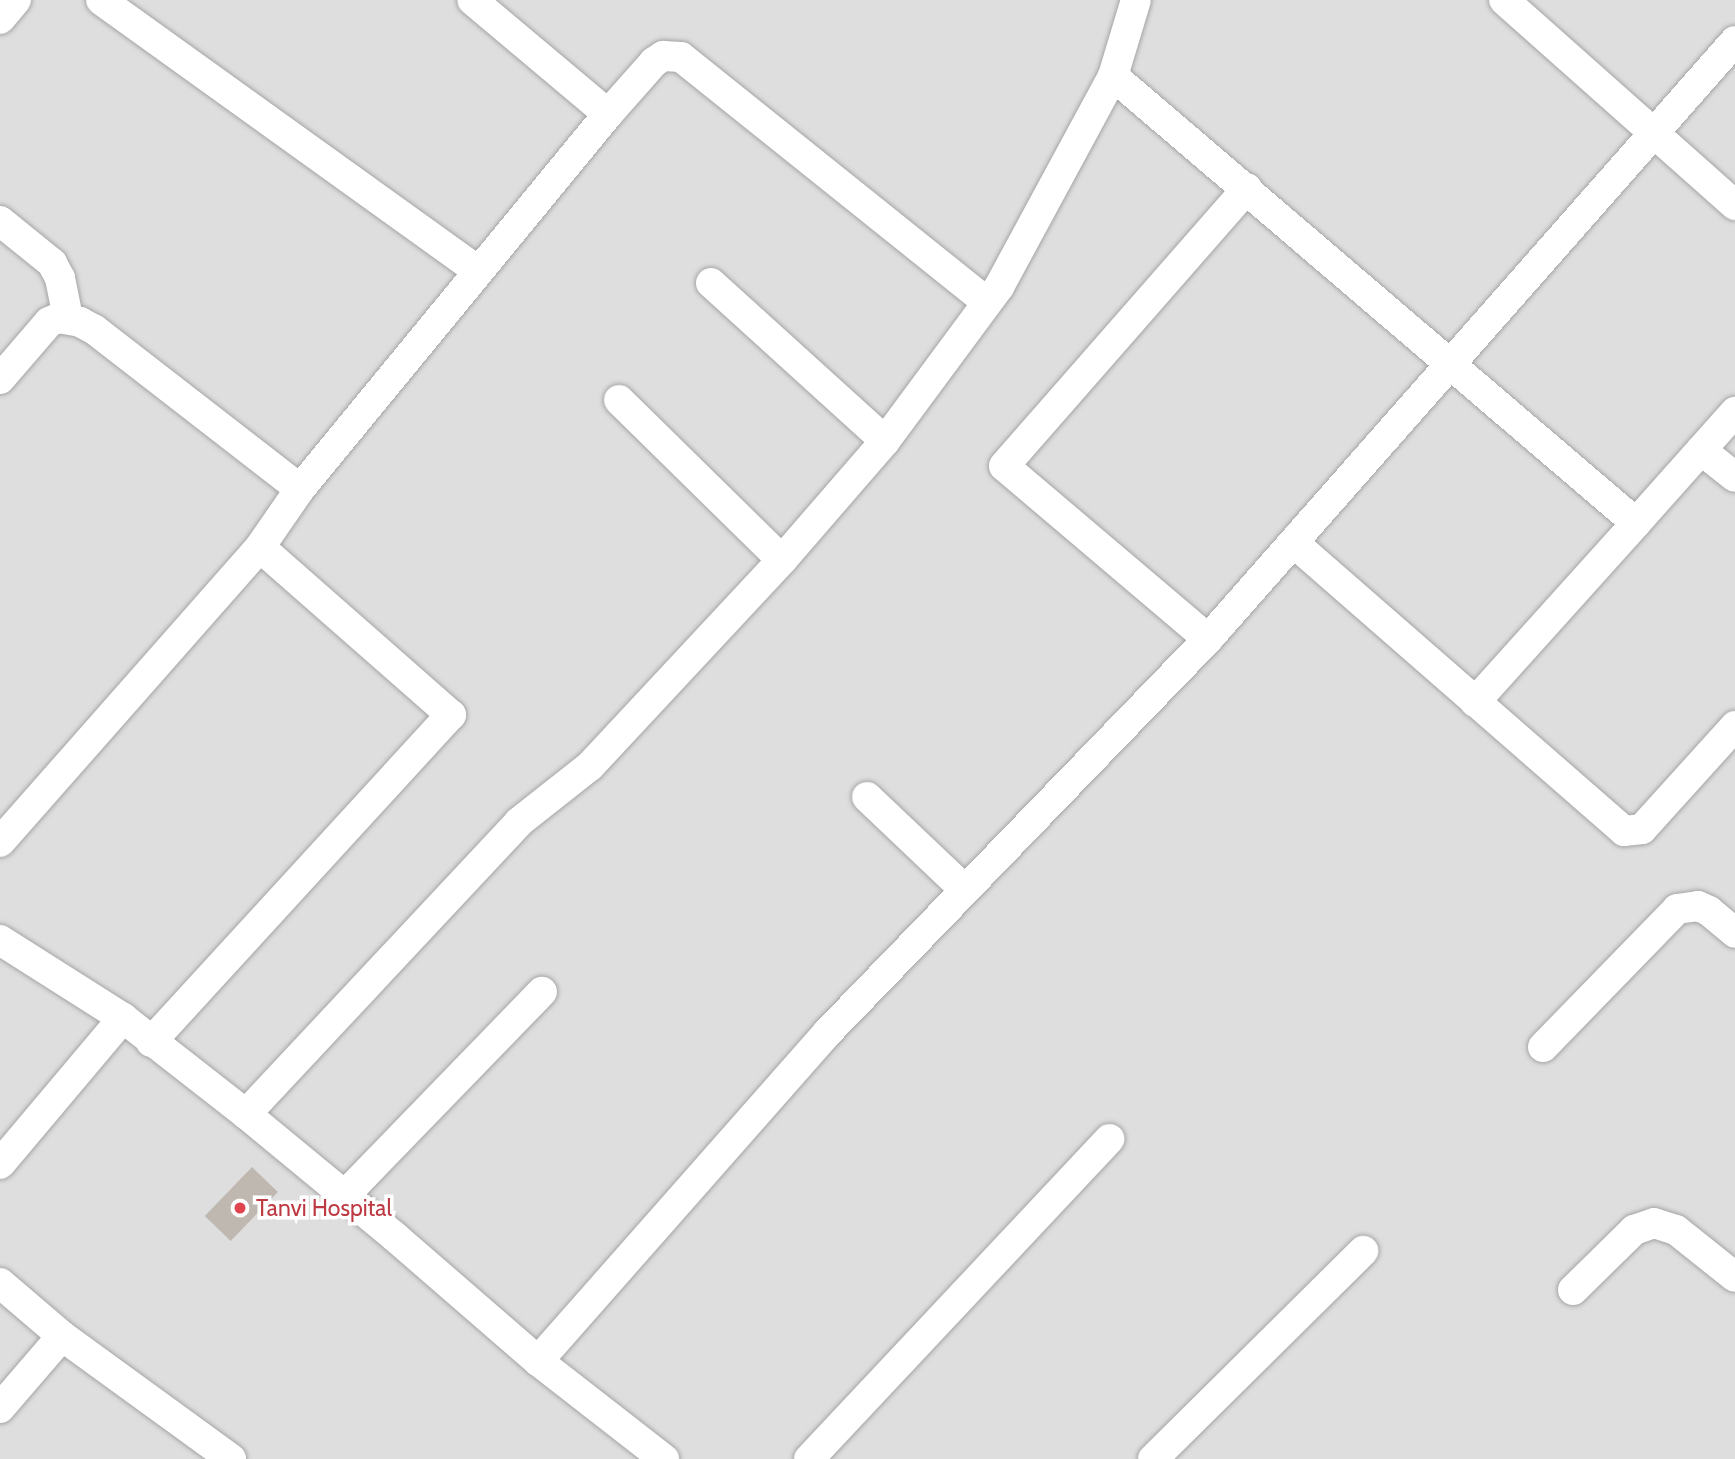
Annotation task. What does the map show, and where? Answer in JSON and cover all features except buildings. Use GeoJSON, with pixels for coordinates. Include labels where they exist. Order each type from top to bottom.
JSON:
{"type":"FeatureCollection","features":[{"type":"Feature","properties":{"kind":"street"},"geometry":{"type":"LineString","coordinates":[[0,19],[16,0]]}},
{"type":"Feature","properties":{"kind":"street"},"geometry":{"type":"LineString","coordinates":[[101,0],[478,271]]}},
{"type":"Feature","properties":{"kind":"street"},"geometry":{"type":"LineString","coordinates":[[472,0],[608,114]]}},
{"type":"Feature","properties":{"kind":"street"},"geometry":{"type":"LineString","coordinates":[[246,1114],[519,822],[590,766],[782,560],[886,441],[999,287],[1113,76],[1136,0]]}},
{"type":"Feature","properties":{"kind":"street"},"geometry":{"type":"LineString","coordinates":[[1504,0],[1735,205]]}},
{"type":"Feature","properties":{"kind":"street"},"geometry":{"type":"LineString","coordinates":[[538,1361],[828,1032],[1208,639],[1735,41]]}},
{"type":"Feature","properties":{"kind":"street"},"geometry":{"type":"LineString","coordinates":[[0,842],[260,547],[300,489],[478,271],[608,114],[663,55],[681,57],[986,302]]}},
{"type":"Feature","properties":{"kind":"street"},"geometry":{"type":"LineString","coordinates":[[1113,76],[1636,523]]}},
{"type":"Feature","properties":{"kind":"street"},"geometry":{"type":"LineString","coordinates":[[1208,639],[1004,466],[1247,188]]}},
{"type":"Feature","properties":{"kind":"street"},"geometry":{"type":"LineString","coordinates":[[0,221],[52,263],[60,278],[68,318]]}},
{"type":"Feature","properties":{"kind":"street"},"geometry":{"type":"LineString","coordinates":[[710,284],[886,441]]}},
{"type":"Feature","properties":{"kind":"street"},"geometry":{"type":"LineString","coordinates":[[0,379],[48,322],[68,318],[95,330],[300,489]]}},
{"type":"Feature","properties":{"kind":"street"},"geometry":{"type":"LineString","coordinates":[[619,400],[782,560]]}},
{"type":"Feature","properties":{"kind":"street"},"geometry":{"type":"LineString","coordinates":[[1475,702],[1735,412]]}},
{"type":"Feature","properties":{"kind":"street"},"geometry":{"type":"LineString","coordinates":[[1701,450],[1735,477]]}},
{"type":"Feature","properties":{"kind":"street"},"geometry":{"type":"LineString","coordinates":[[1294,543],[1614,826],[1632,832],[1642,829],[1735,726]]}},
{"type":"Feature","properties":{"kind":"street"},"geometry":{"type":"LineString","coordinates":[[151,1042],[451,715],[260,547]]}},
{"type":"Feature","properties":{"kind":"street"},"geometry":{"type":"LineString","coordinates":[[867,797],[965,890]]}},
{"type":"Feature","properties":{"kind":"street"},"geometry":{"type":"LineString","coordinates":[[1543,1047],[1676,909],[1698,906],[1709,911],[1735,933]]}},
{"type":"Feature","properties":{"kind":"street"},"geometry":{"type":"LineString","coordinates":[[0,940],[123,1018],[246,1114],[538,1361],[664,1459]]}},
{"type":"Feature","properties":{"kind":"street"},"geometry":{"type":"LineString","coordinates":[[345,1195],[542,992]]}},
{"type":"Feature","properties":{"kind":"street"},"geometry":{"type":"LineString","coordinates":[[0,1164],[123,1018]]}},
{"type":"Feature","properties":{"kind":"street"},"geometry":{"type":"LineString","coordinates":[[810,1459],[1109,1139]]}},
{"type":"Feature","properties":{"kind":"street"},"geometry":{"type":"LineString","coordinates":[[1573,1290],[1634,1230],[1654,1223],[1675,1230],[1735,1277]]}},
{"type":"Feature","properties":{"kind":"street"},"geometry":{"type":"LineString","coordinates":[[1153,1459],[1363,1251]]}},
{"type":"Feature","properties":{"kind":"street"},"geometry":{"type":"LineString","coordinates":[[0,1283],[62,1336],[213,1454]]}},
{"type":"Feature","properties":{"kind":"street"},"geometry":{"type":"LineString","coordinates":[[0,1408],[62,1336]]}},
{"type":"Feature","properties":{"kind":"shaded area"},"geometry":{"type":"Polygon","coordinates":[[[0,0],[1735,0],[1735,1459],[0,1459],[0,0]]]}},
{"type":"Feature","properties":{"kind":"place","name":"Tanvi Hospital"},"geometry":{"type":"Point","coordinates":[240,1208]}}]}
